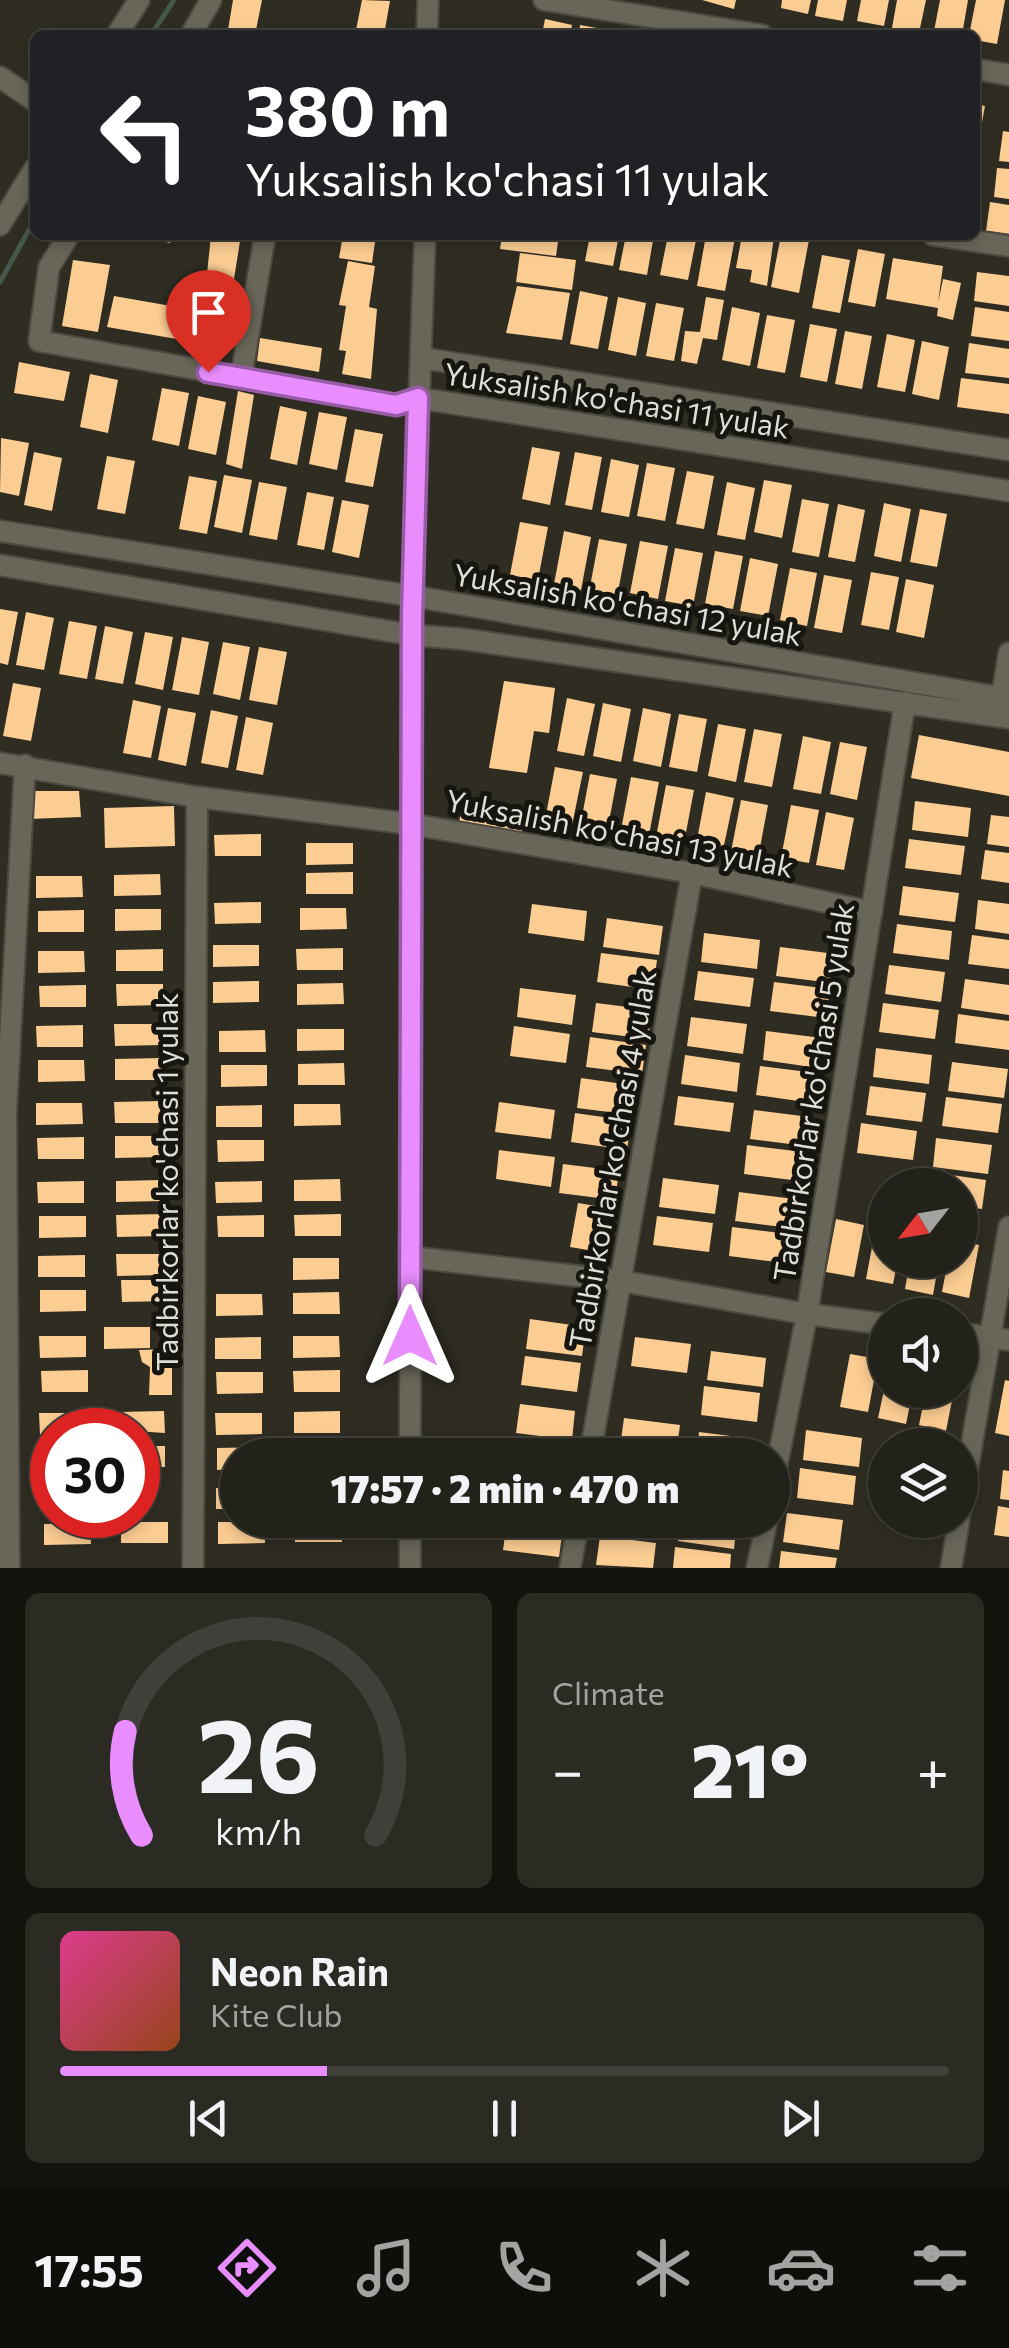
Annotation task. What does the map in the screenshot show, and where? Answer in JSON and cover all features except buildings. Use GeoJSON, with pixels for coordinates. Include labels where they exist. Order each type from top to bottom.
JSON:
{"type":"FeatureCollection","features":[{"type":"Feature","properties":{"kind":"street"},"geometry":{"type":"LineString","coordinates":[[120,30],[139,0]]}},
{"type":"Feature","properties":{"kind":"street"},"geometry":{"type":"LineString","coordinates":[[194,30],[211,0]]}},
{"type":"Feature","properties":{"kind":"street"},"geometry":{"type":"LineString","coordinates":[[427,30],[428,0]]}},
{"type":"Feature","properties":{"kind":"street"},"geometry":{"type":"LineString","coordinates":[[544,0],[731,30]]}},
{"type":"Feature","properties":{"kind":"street"},"geometry":{"type":"LineString","coordinates":[[980,70],[1009,75]]}},
{"type":"Feature","properties":{"kind":"street"},"geometry":{"type":"LineString","coordinates":[[0,77],[30,98]]}},
{"type":"Feature","properties":{"kind":"street"},"geometry":{"type":"LineString","coordinates":[[0,225],[30,176]]}},
{"type":"Feature","properties":{"kind":"street","name":"Yuksalish ko'chasi 11 yulak"},"geometry":{"type":"LineString","coordinates":[[65,240],[49,266],[39,341],[396,405],[418,398],[1009,490]]}},
{"type":"Feature","properties":{"kind":"street"},"geometry":{"type":"LineString","coordinates":[[242,378],[264,240]]}},
{"type":"Feature","properties":{"kind":"street"},"geometry":{"type":"LineString","coordinates":[[410,1438],[412,596],[425,240]]}},
{"type":"Feature","properties":{"kind":"street"},"geometry":{"type":"LineString","coordinates":[[968,240],[1009,246]]}},
{"type":"Feature","properties":{"kind":"street"},"geometry":{"type":"LineString","coordinates":[[422,358],[1009,450]]}},
{"type":"Feature","properties":{"kind":"street","name":"Yuksalish ko'chasi 12 yulak"},"geometry":{"type":"LineString","coordinates":[[0,531],[412,596],[1004,707]]}},
{"type":"Feature","properties":{"kind":"street","name":"Yuksalish ko'chasi 12 yulak"},"geometry":{"type":"LineString","coordinates":[[0,564],[412,635],[905,702],[1004,707]]}},
{"type":"Feature","properties":{"kind":"street"},"geometry":{"type":"LineString","coordinates":[[322,620],[327,583]]}},
{"type":"Feature","properties":{"kind":"street"},"geometry":{"type":"LineString","coordinates":[[1004,707],[1009,652]]}},
{"type":"Feature","properties":{"kind":"street","name":"Tadbirkorlar ko'chasi 5 yulak"},"geometry":{"type":"LineString","coordinates":[[782,1438],[807,1314],[905,702]]}},
{"type":"Feature","properties":{"kind":"street","name":"Yuksalish ko'chasi 13 yulak"},"geometry":{"type":"LineString","coordinates":[[0,763],[197,796],[411,824],[692,873],[872,912]]}},
{"type":"Feature","properties":{"kind":"street"},"geometry":{"type":"LineString","coordinates":[[4,1568],[6,1113],[25,766]]}},
{"type":"Feature","properties":{"kind":"street","name":"Tadbirkorlar ko'chasi 1 yulak"},"geometry":{"type":"LineString","coordinates":[[193,1568],[197,796]]}},
{"type":"Feature","properties":{"kind":"street","name":"Tadbirkorlar ko'chasi 4 yulak"},"geometry":{"type":"LineString","coordinates":[[593,1438],[692,873]]}},
{"type":"Feature","properties":{"kind":"street"},"geometry":{"type":"LineString","coordinates":[[978,1435],[999,1339],[1009,1227]]}},
{"type":"Feature","properties":{"kind":"street"},"geometry":{"type":"LineString","coordinates":[[410,1257],[621,1281],[868,1322]]}},
{"type":"Feature","properties":{"kind":"street"},"geometry":{"type":"LineString","coordinates":[[410,1538],[410,1568]]}},
{"type":"Feature","properties":{"kind":"street"},"geometry":{"type":"LineString","coordinates":[[570,1568],[576,1538]]}},
{"type":"Feature","properties":{"kind":"street"},"geometry":{"type":"LineString","coordinates":[[757,1568],[763,1538]]}},
{"type":"Feature","properties":{"kind":"street"},"geometry":{"type":"LineString","coordinates":[[951,1568],[956,1538]]}},
{"type":"Feature","properties":{"kind":"waterway"},"geometry":{"type":"LineString","coordinates":[[154,30],[174,0]]}},
{"type":"Feature","properties":{"kind":"waterway"},"geometry":{"type":"LineString","coordinates":[[0,282],[30,228]]}},
{"type":"Feature","properties":{"kind":"route"},"geometry":{"type":"LineString","coordinates":[[208,372],[396,405],[418,398],[412,616],[410,1336]]}}]}
